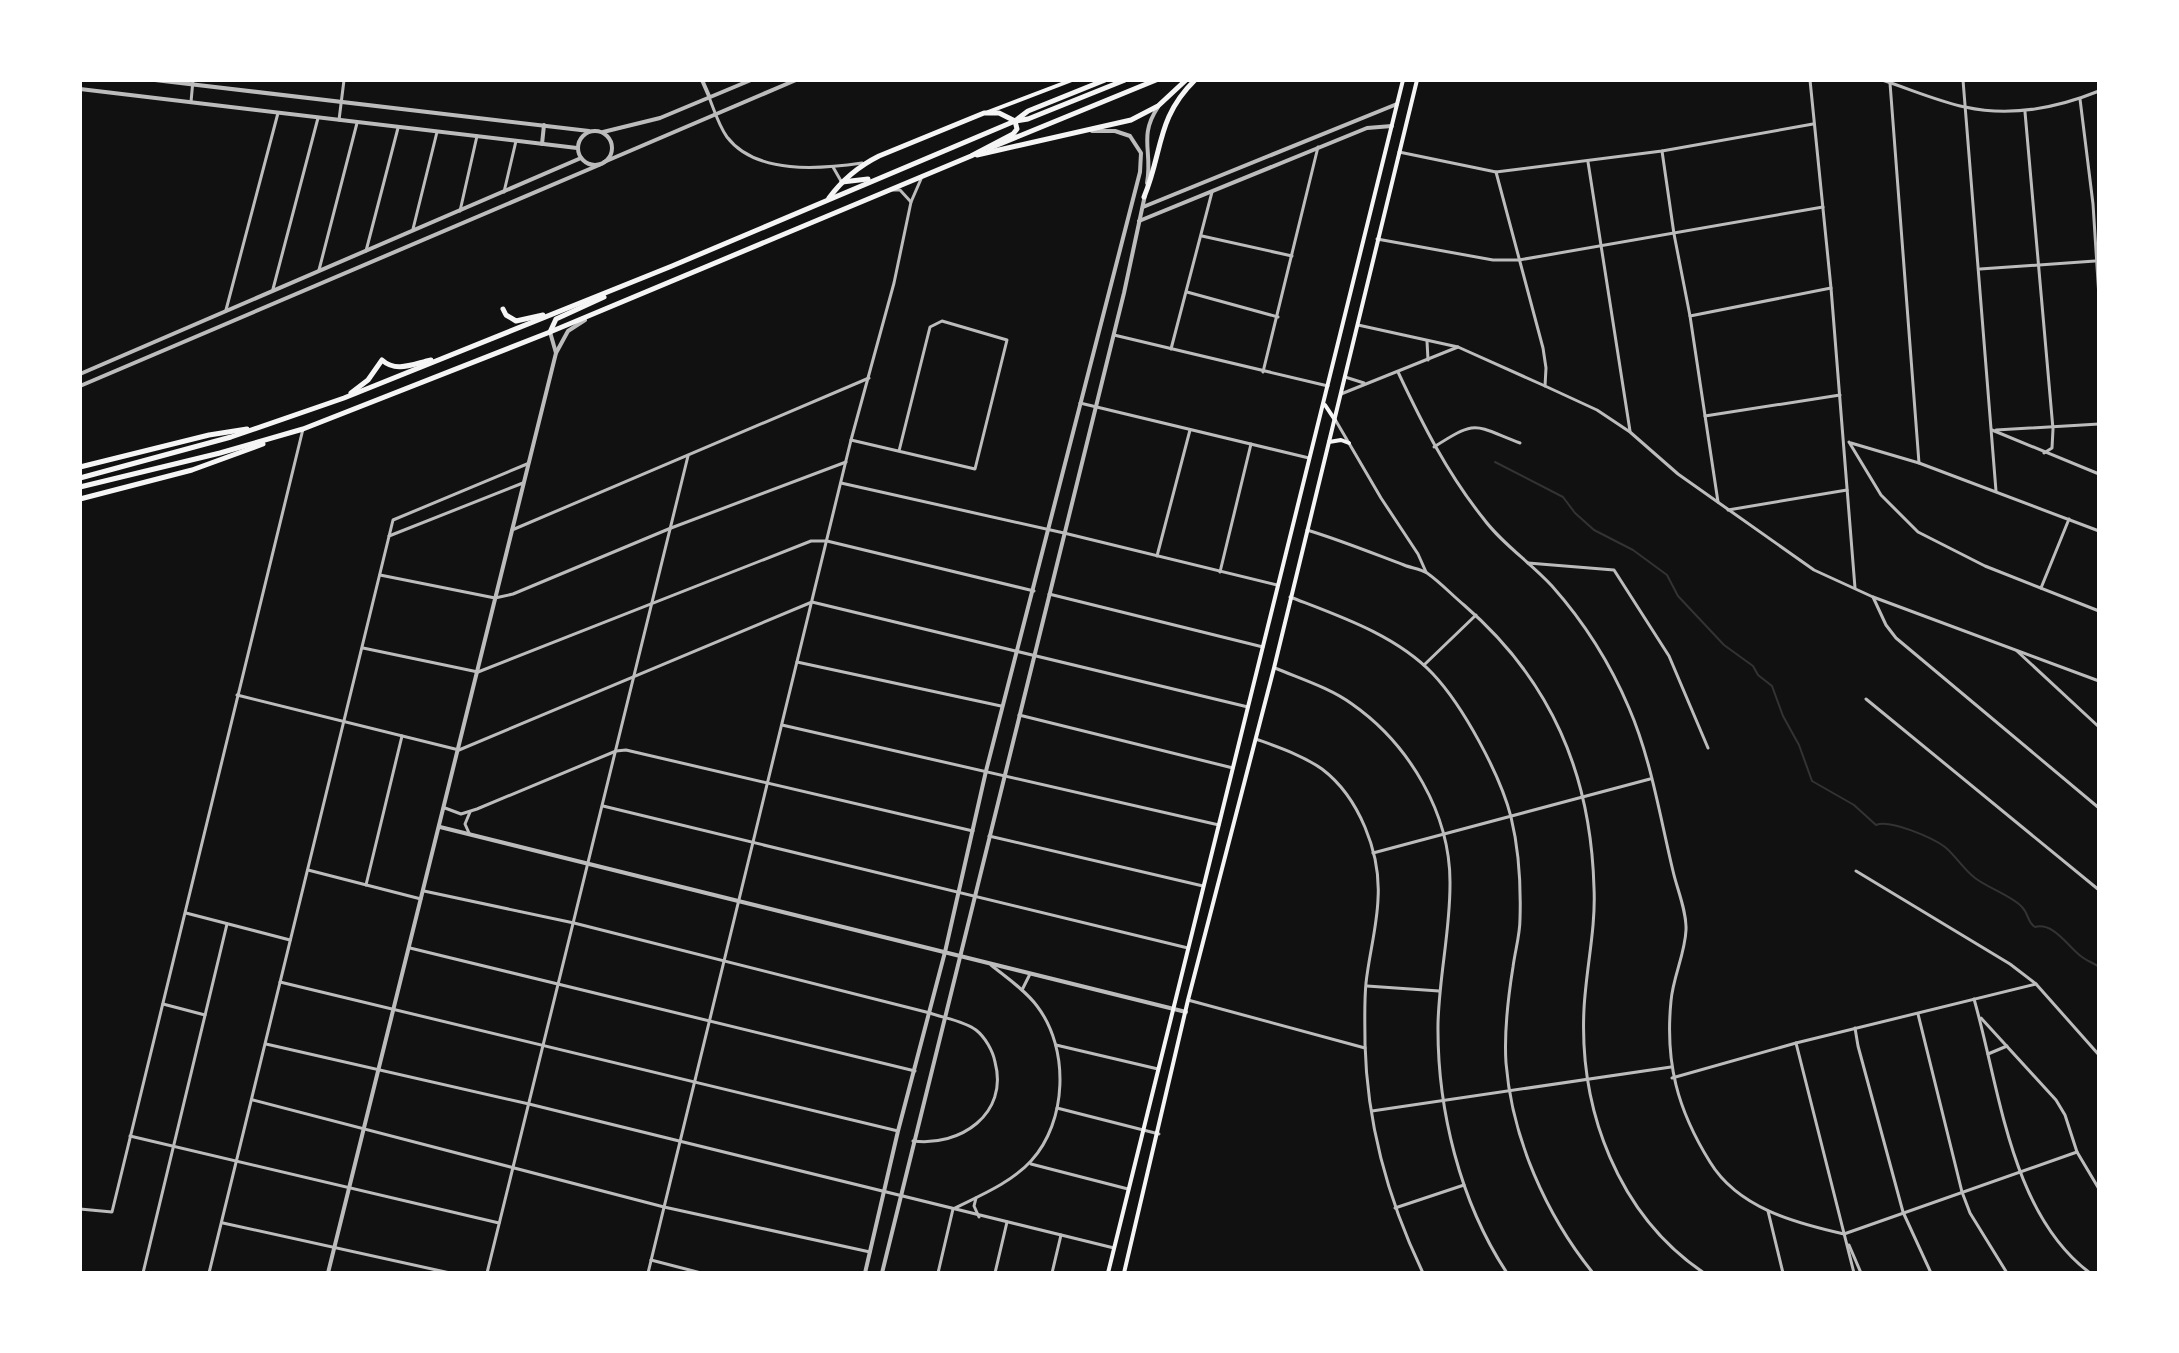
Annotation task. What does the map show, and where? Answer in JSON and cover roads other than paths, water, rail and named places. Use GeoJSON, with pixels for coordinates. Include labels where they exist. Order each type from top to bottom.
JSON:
{"type":"FeatureCollection","features":[{"type":"Feature","properties":{"kind":"main road"},"geometry":{"type":"LineString","coordinates":[[828,199],[841,182],[865,163],[1072,80]]}},
{"type":"Feature","properties":{"kind":"main road"},"geometry":{"type":"LineString","coordinates":[[1015,121],[1028,111],[1105,80]]}},
{"type":"Feature","properties":{"kind":"main road"},"geometry":{"type":"LineString","coordinates":[[80,478],[268,425],[344,398],[560,312],[1015,121],[1028,119],[1125,80]]}},
{"type":"Feature","properties":{"kind":"main road"},"geometry":{"type":"LineString","coordinates":[[80,487],[303,429],[550,332],[1156,80]]}},
{"type":"Feature","properties":{"kind":"main road"},"geometry":{"type":"LineString","coordinates":[[971,156],[1131,120],[1158,106],[1186,80]]}},
{"type":"Feature","properties":{"kind":"main road"},"geometry":{"type":"LineString","coordinates":[[1144,197],[1154,174],[1163,126],[1173,105],[1195,80]]}},
{"type":"Feature","properties":{"kind":"main road"},"geometry":{"type":"LineString","coordinates":[[1108,1273],[1403,80]]}},
{"type":"Feature","properties":{"kind":"main road"},"geometry":{"type":"LineString","coordinates":[[1124,1273],[1188,1000],[1335,420],[1415,80]]}},
{"type":"Feature","properties":{"kind":"main road"},"geometry":{"type":"LineString","coordinates":[[971,156],[1017,129],[1015,121],[999,113],[984,113]]}},
{"type":"Feature","properties":{"kind":"main road"},"geometry":{"type":"LineString","coordinates":[[1392,126],[1405,129]]}},
{"type":"Feature","properties":{"kind":"main road"},"geometry":{"type":"LineString","coordinates":[[841,182],[876,178]]}},
{"type":"Feature","properties":{"kind":"main road"},"geometry":{"type":"LineString","coordinates":[[550,332],[556,319],[629,283]]}},
{"type":"Feature","properties":{"kind":"main road"},"geometry":{"type":"LineString","coordinates":[[503,309],[516,321],[560,312]]}},
{"type":"Feature","properties":{"kind":"main road"},"geometry":{"type":"LineString","coordinates":[[1338,344],[1351,348]]}},
{"type":"Feature","properties":{"kind":"main road"},"geometry":{"type":"LineString","coordinates":[[344,398],[368,380],[382,360],[398,368],[451,355]]}},
{"type":"Feature","properties":{"kind":"main road"},"geometry":{"type":"LineString","coordinates":[[1324,403],[1335,420]]}},
{"type":"Feature","properties":{"kind":"main road"},"geometry":{"type":"LineString","coordinates":[[80,467],[209,435],[268,425]]}},
{"type":"Feature","properties":{"kind":"main road"},"geometry":{"type":"LineString","coordinates":[[80,499],[192,470],[247,451],[276,437]]}},
{"type":"Feature","properties":{"kind":"main road"},"geometry":{"type":"LineString","coordinates":[[1329,442],[1341,440],[1349,443]]}},
{"type":"Feature","properties":{"kind":"main road"},"geometry":{"type":"LineString","coordinates":[[1284,563],[1298,566]]}},
{"type":"Feature","properties":{"kind":"main road"},"geometry":{"type":"LineString","coordinates":[[1225,800],[1239,803]]}},
{"type":"Feature","properties":{"kind":"street"},"geometry":{"type":"LineString","coordinates":[[155,80],[603,132],[640,125],[751,80]]}},
{"type":"Feature","properties":{"kind":"street"},"geometry":{"type":"LineString","coordinates":[[339,121],[344,80]]}},
{"type":"Feature","properties":{"kind":"street"},"geometry":{"type":"LineString","coordinates":[[702,80],[727,137],[745,154],[761,162],[833,167],[865,163]]}},
{"type":"Feature","properties":{"kind":"street"},"geometry":{"type":"LineString","coordinates":[[80,386],[796,80]]}},
{"type":"Feature","properties":{"kind":"street"},"geometry":{"type":"LineString","coordinates":[[1810,80],[1831,288],[1855,588]]}},
{"type":"Feature","properties":{"kind":"street"},"geometry":{"type":"LineString","coordinates":[[1882,80],[1966,108],[2025,112],[2080,99],[2099,91]]}},
{"type":"Feature","properties":{"kind":"street"},"geometry":{"type":"LineString","coordinates":[[1963,80],[1996,491]]}},
{"type":"Feature","properties":{"kind":"street"},"geometry":{"type":"LineString","coordinates":[[191,102],[192,82]]}},
{"type":"Feature","properties":{"kind":"street"},"geometry":{"type":"LineString","coordinates":[[1890,83],[1919,463]]}},
{"type":"Feature","properties":{"kind":"street"},"geometry":{"type":"LineString","coordinates":[[80,89],[577,148]]}},
{"type":"Feature","properties":{"kind":"street"},"geometry":{"type":"LineString","coordinates":[[2080,99],[2098,261],[2099,297]]}},
{"type":"Feature","properties":{"kind":"street"},"geometry":{"type":"LineString","coordinates":[[1142,208],[1397,104]]}},
{"type":"Feature","properties":{"kind":"street"},"geometry":{"type":"LineString","coordinates":[[882,1273],[1113,334],[1149,172],[1146,128],[1158,106]]}},
{"type":"Feature","properties":{"kind":"street"},"geometry":{"type":"LineString","coordinates":[[2025,112],[2053,429],[2052,448],[2044,453]]}},
{"type":"Feature","properties":{"kind":"street"},"geometry":{"type":"LineString","coordinates":[[226,310],[278,113]]}},
{"type":"Feature","properties":{"kind":"street"},"geometry":{"type":"LineString","coordinates":[[273,289],[318,118]]}},
{"type":"Feature","properties":{"kind":"street"},"geometry":{"type":"LineString","coordinates":[[319,270],[357,123]]}},
{"type":"Feature","properties":{"kind":"street"},"geometry":{"type":"LineString","coordinates":[[1399,152],[1496,172],[1662,151],[1814,124]]}},
{"type":"Feature","properties":{"kind":"street"},"geometry":{"type":"LineString","coordinates":[[542,144],[544,125]]}},
{"type":"Feature","properties":{"kind":"street"},"geometry":{"type":"LineString","coordinates":[[1139,221],[1367,128],[1392,126]]}},
{"type":"Feature","properties":{"kind":"street"},"geometry":{"type":"LineString","coordinates":[[366,251],[398,128]]}},
{"type":"Feature","properties":{"kind":"street"},"geometry":{"type":"LineString","coordinates":[[589,131],[580,138],[577,148],[581,158],[589,164],[601,163],[611,153],[608,136],[603,132]]}},
{"type":"Feature","properties":{"kind":"street"},"geometry":{"type":"LineString","coordinates":[[865,1273],[945,952],[986,771],[1141,162],[1138,145],[1130,136],[1115,131],[1090,131]]}},
{"type":"Feature","properties":{"kind":"street"},"geometry":{"type":"LineString","coordinates":[[413,231],[437,132]]}},
{"type":"Feature","properties":{"kind":"street"},"geometry":{"type":"LineString","coordinates":[[460,211],[477,136]]}},
{"type":"Feature","properties":{"kind":"street"},"geometry":{"type":"LineString","coordinates":[[504,192],[516,141]]}},
{"type":"Feature","properties":{"kind":"street"},"geometry":{"type":"LineString","coordinates":[[1263,372],[1318,147]]}},
{"type":"Feature","properties":{"kind":"street"},"geometry":{"type":"LineString","coordinates":[[1662,151],[1718,502]]}},
{"type":"Feature","properties":{"kind":"street"},"geometry":{"type":"LineString","coordinates":[[80,374],[581,158]]}},
{"type":"Feature","properties":{"kind":"street"},"geometry":{"type":"LineString","coordinates":[[1588,162],[1630,432]]}},
{"type":"Feature","properties":{"kind":"street"},"geometry":{"type":"LineString","coordinates":[[1250,164],[1254,174]]}},
{"type":"Feature","properties":{"kind":"street"},"geometry":{"type":"LineString","coordinates":[[833,167],[841,182]]}},
{"type":"Feature","properties":{"kind":"street"},"geometry":{"type":"LineString","coordinates":[[1496,172],[1543,348],[1545,386]]}},
{"type":"Feature","properties":{"kind":"street"},"geometry":{"type":"LineString","coordinates":[[648,1273],[851,440],[894,283],[911,202],[921,177]]}},
{"type":"Feature","properties":{"kind":"street"},"geometry":{"type":"LineString","coordinates":[[890,190],[900,190],[911,202]]}},
{"type":"Feature","properties":{"kind":"street"},"geometry":{"type":"LineString","coordinates":[[1171,349],[1212,192]]}},
{"type":"Feature","properties":{"kind":"street"},"geometry":{"type":"LineString","coordinates":[[1377,239],[1493,260],[1519,260],[1823,206]]}},
{"type":"Feature","properties":{"kind":"street"},"geometry":{"type":"LineString","coordinates":[[1202,236],[1292,256]]}},
{"type":"Feature","properties":{"kind":"street"},"geometry":{"type":"LineString","coordinates":[[1980,269],[2098,261]]}},
{"type":"Feature","properties":{"kind":"street"},"geometry":{"type":"LineString","coordinates":[[1690,316],[1831,288]]}},
{"type":"Feature","properties":{"kind":"street"},"geometry":{"type":"LineString","coordinates":[[1187,292],[1278,317]]}},
{"type":"Feature","properties":{"kind":"street"},"geometry":{"type":"LineString","coordinates":[[328,1273],[556,353],[568,331],[601,311]]}},
{"type":"Feature","properties":{"kind":"street"},"geometry":{"type":"LineString","coordinates":[[851,440],[975,469],[1007,340],[942,321],[930,327],[899,451]]}},
{"type":"Feature","properties":{"kind":"street"},"geometry":{"type":"LineString","coordinates":[[1358,325],[1458,347],[1597,410],[1630,432],[1678,474],[1814,570],[1873,597],[2099,681]]}},
{"type":"Feature","properties":{"kind":"street"},"geometry":{"type":"LineString","coordinates":[[550,332],[556,353]]}},
{"type":"Feature","properties":{"kind":"street"},"geometry":{"type":"LineString","coordinates":[[1113,334],[1328,386]]}},
{"type":"Feature","properties":{"kind":"street"},"geometry":{"type":"LineString","coordinates":[[1427,341],[1428,360]]}},
{"type":"Feature","properties":{"kind":"street"},"geometry":{"type":"LineString","coordinates":[[1341,394],[1458,347]]}},
{"type":"Feature","properties":{"kind":"street"},"geometry":{"type":"LineString","coordinates":[[1398,372],[1434,447],[1483,518],[1551,585],[1597,644],[1629,708],[1650,779],[1686,927],[1671,999],[1672,1078],[1685,1115],[1711,1164],[1733,1190],[1768,1211],[1808,1226],[1844,1234],[2077,1152]]}},
{"type":"Feature","properties":{"kind":"street"},"geometry":{"type":"LineString","coordinates":[[1345,377],[1364,383]]}},
{"type":"Feature","properties":{"kind":"street"},"geometry":{"type":"LineString","coordinates":[[512,530],[869,378]]}},
{"type":"Feature","properties":{"kind":"street"},"geometry":{"type":"LineString","coordinates":[[1705,416],[1840,395]]}},
{"type":"Feature","properties":{"kind":"street"},"geometry":{"type":"LineString","coordinates":[[1080,403],[1310,458]]}},
{"type":"Feature","properties":{"kind":"street"},"geometry":{"type":"LineString","coordinates":[[1335,420],[1426,572]]}},
{"type":"Feature","properties":{"kind":"street"},"geometry":{"type":"LineString","coordinates":[[1992,430],[2053,429],[2099,424]]}},
{"type":"Feature","properties":{"kind":"street"},"geometry":{"type":"LineString","coordinates":[[1434,447],[1465,427],[1474,426],[1520,443]]}},
{"type":"Feature","properties":{"kind":"street"},"geometry":{"type":"LineString","coordinates":[[80,1209],[112,1212],[303,429]]}},
{"type":"Feature","properties":{"kind":"street"},"geometry":{"type":"LineString","coordinates":[[1157,556],[1190,430]]}},
{"type":"Feature","properties":{"kind":"street"},"geometry":{"type":"LineString","coordinates":[[1992,430],[2099,474]]}},
{"type":"Feature","properties":{"kind":"street"},"geometry":{"type":"LineString","coordinates":[[1843,442],[1919,463],[2099,531]]}},
{"type":"Feature","properties":{"kind":"street"},"geometry":{"type":"LineString","coordinates":[[1849,442],[1881,495],[1918,532],[1985,566],[2099,611]]}},
{"type":"Feature","properties":{"kind":"street"},"geometry":{"type":"LineString","coordinates":[[1220,572],[1251,444]]}},
{"type":"Feature","properties":{"kind":"street"},"geometry":{"type":"LineString","coordinates":[[487,1273],[688,456]]}},
{"type":"Feature","properties":{"kind":"street"},"geometry":{"type":"LineString","coordinates":[[380,575],[495,598],[513,594],[671,528],[846,462]]}},
{"type":"Feature","properties":{"kind":"street"},"geometry":{"type":"LineString","coordinates":[[209,1273],[239,1161],[393,520],[528,464]]}},
{"type":"Feature","properties":{"kind":"street"},"geometry":{"type":"LineString","coordinates":[[389,536],[524,483]]}},
{"type":"Feature","properties":{"kind":"street"},"geometry":{"type":"LineString","coordinates":[[841,483],[1064,533],[1278,586]]}},
{"type":"Feature","properties":{"kind":"street"},"geometry":{"type":"LineString","coordinates":[[1728,510],[1847,490]]}},
{"type":"Feature","properties":{"kind":"street"},"geometry":{"type":"LineString","coordinates":[[2041,588],[2069,519]]}},
{"type":"Feature","properties":{"kind":"street"},"geometry":{"type":"LineString","coordinates":[[1307,530],[1426,572],[1476,615],[1518,658],[1539,688],[1564,738],[1584,797],[1595,891],[1584,1009],[1587,1080],[1593,1112],[1603,1144],[1633,1200],[1665,1241],[1704,1273]]}},
{"type":"Feature","properties":{"kind":"street"},"geometry":{"type":"LineString","coordinates":[[362,648],[478,672],[811,541],[827,541],[1034,591]]}},
{"type":"Feature","properties":{"kind":"street"},"geometry":{"type":"LineString","coordinates":[[1528,563],[1614,570],[1669,656],[1708,748]]}},
{"type":"Feature","properties":{"kind":"street"},"geometry":{"type":"LineString","coordinates":[[1049,594],[1263,647]]}},
{"type":"Feature","properties":{"kind":"street"},"geometry":{"type":"LineString","coordinates":[[1290,597],[1355,622],[1401,649],[1433,674],[1464,716],[1486,756],[1510,815],[1519,867],[1520,922],[1507,1021],[1506,1062],[1510,1090],[1524,1148],[1541,1190],[1573,1248],[1593,1273]]}},
{"type":"Feature","properties":{"kind":"street"},"geometry":{"type":"LineString","coordinates":[[1873,597],[1896,638],[2099,808]]}},
{"type":"Feature","properties":{"kind":"street"},"geometry":{"type":"LineString","coordinates":[[237,695],[459,750],[812,602],[1248,707]]}},
{"type":"Feature","properties":{"kind":"street"},"geometry":{"type":"LineString","coordinates":[[1423,666],[1476,615]]}},
{"type":"Feature","properties":{"kind":"street"},"geometry":{"type":"LineString","coordinates":[[2014,648],[2099,727]]}},
{"type":"Feature","properties":{"kind":"street"},"geometry":{"type":"LineString","coordinates":[[2032,667],[2042,658]]}},
{"type":"Feature","properties":{"kind":"street"},"geometry":{"type":"LineString","coordinates":[[797,662],[1002,707]]}},
{"type":"Feature","properties":{"kind":"street"},"geometry":{"type":"LineString","coordinates":[[1274,668],[1351,703],[1384,730],[1412,764],[1435,809],[1447,848],[1450,882],[1449,917],[1439,991],[1438,1045],[1443,1099],[1464,1185],[1486,1237],[1507,1273]]}},
{"type":"Feature","properties":{"kind":"street"},"geometry":{"type":"LineString","coordinates":[[1866,699],[2099,890]]}},
{"type":"Feature","properties":{"kind":"street"},"geometry":{"type":"LineString","coordinates":[[1019,715],[1233,768]]}},
{"type":"Feature","properties":{"kind":"street"},"geometry":{"type":"LineString","coordinates":[[782,725],[1219,825]]}},
{"type":"Feature","properties":{"kind":"street"},"geometry":{"type":"LineString","coordinates":[[366,885],[402,736]]}},
{"type":"Feature","properties":{"kind":"street"},"geometry":{"type":"LineString","coordinates":[[1256,739],[1298,755],[1323,770],[1357,810],[1373,853],[1378,903],[1366,986],[1365,1048],[1372,1111],[1377,1143],[1395,1208],[1423,1273]]}},
{"type":"Feature","properties":{"kind":"street"},"geometry":{"type":"LineString","coordinates":[[445,808],[455,814],[470,812],[616,751],[626,750],[973,831]]}},
{"type":"Feature","properties":{"kind":"street"},"geometry":{"type":"LineString","coordinates":[[1373,853],[1650,779]]}},
{"type":"Feature","properties":{"kind":"street"},"geometry":{"type":"LineString","coordinates":[[603,806],[1188,948]]}},
{"type":"Feature","properties":{"kind":"street"},"geometry":{"type":"LineString","coordinates":[[470,812],[465,824],[470,835]]}},
{"type":"Feature","properties":{"kind":"street"},"geometry":{"type":"LineString","coordinates":[[440,827],[1186,1012]]}},
{"type":"Feature","properties":{"kind":"street"},"geometry":{"type":"LineString","coordinates":[[989,836],[1203,886]]}},
{"type":"Feature","properties":{"kind":"street"},"geometry":{"type":"LineString","coordinates":[[308,870],[421,899]]}},
{"type":"Feature","properties":{"kind":"street"},"geometry":{"type":"LineString","coordinates":[[1856,871],[2010,964],[2036,984],[2099,1055]]}},
{"type":"Feature","properties":{"kind":"street"},"geometry":{"type":"LineString","coordinates":[[424,891],[574,923],[930,1013],[976,1030],[994,1057],[999,1076],[995,1099],[983,1119],[962,1134],[940,1142],[913,1141]]}},
{"type":"Feature","properties":{"kind":"street"},"geometry":{"type":"LineString","coordinates":[[185,913],[290,940]]}},
{"type":"Feature","properties":{"kind":"street"},"geometry":{"type":"LineString","coordinates":[[143,1273],[227,924]]}},
{"type":"Feature","properties":{"kind":"street"},"geometry":{"type":"LineString","coordinates":[[410,948],[915,1071]]}},
{"type":"Feature","properties":{"kind":"street"},"geometry":{"type":"LineString","coordinates":[[953,1209],[1030,1163],[1053,1125],[1057,1108],[1059,1067],[1056,1045],[1037,1005],[991,965]]}},
{"type":"Feature","properties":{"kind":"street"},"geometry":{"type":"LineString","coordinates":[[1022,990],[1030,974]]}},
{"type":"Feature","properties":{"kind":"street"},"geometry":{"type":"LineString","coordinates":[[280,982],[898,1131]]}},
{"type":"Feature","properties":{"kind":"street"},"geometry":{"type":"LineString","coordinates":[[1672,1078],[1796,1043],[2036,984]]}},
{"type":"Feature","properties":{"kind":"street"},"geometry":{"type":"LineString","coordinates":[[1366,986],[1439,991]]}},
{"type":"Feature","properties":{"kind":"street"},"geometry":{"type":"LineString","coordinates":[[1974,999],[2020,1172],[2036,1208],[2056,1238],[2090,1273]]}},
{"type":"Feature","properties":{"kind":"street"},"geometry":{"type":"LineString","coordinates":[[1188,1000],[1365,1048]]}},
{"type":"Feature","properties":{"kind":"street"},"geometry":{"type":"LineString","coordinates":[[163,1004],[205,1015]]}},
{"type":"Feature","properties":{"kind":"street"},"geometry":{"type":"LineString","coordinates":[[1918,1013],[1962,1192],[1970,1213],[2007,1273]]}},
{"type":"Feature","properties":{"kind":"street"},"geometry":{"type":"LineString","coordinates":[[1978,1015],[2056,1100],[2065,1115],[2077,1152],[2099,1189]]}},
{"type":"Feature","properties":{"kind":"street"},"geometry":{"type":"LineString","coordinates":[[1855,1028],[1903,1212],[1931,1273]]}},
{"type":"Feature","properties":{"kind":"street"},"geometry":{"type":"LineString","coordinates":[[1796,1043],[1854,1273]]}},
{"type":"Feature","properties":{"kind":"street"},"geometry":{"type":"LineString","coordinates":[[266,1044],[529,1104],[1114,1248]]}},
{"type":"Feature","properties":{"kind":"street"},"geometry":{"type":"LineString","coordinates":[[1056,1045],[1158,1069]]}},
{"type":"Feature","properties":{"kind":"street"},"geometry":{"type":"LineString","coordinates":[[1987,1055],[2007,1046]]}},
{"type":"Feature","properties":{"kind":"street"},"geometry":{"type":"LineString","coordinates":[[1372,1111],[1671,1067]]}},
{"type":"Feature","properties":{"kind":"street"},"geometry":{"type":"LineString","coordinates":[[253,1100],[664,1207],[870,1252]]}},
{"type":"Feature","properties":{"kind":"street"},"geometry":{"type":"LineString","coordinates":[[1057,1108],[1159,1134]]}},
{"type":"Feature","properties":{"kind":"street"},"geometry":{"type":"LineString","coordinates":[[130,1136],[499,1223]]}},
{"type":"Feature","properties":{"kind":"street"},"geometry":{"type":"LineString","coordinates":[[1030,1163],[1128,1189]]}},
{"type":"Feature","properties":{"kind":"street"},"geometry":{"type":"LineString","coordinates":[[1395,1208],[1464,1185]]}},
{"type":"Feature","properties":{"kind":"street"},"geometry":{"type":"LineString","coordinates":[[976,1198],[974,1206],[979,1217]]}},
{"type":"Feature","properties":{"kind":"street"},"geometry":{"type":"LineString","coordinates":[[938,1273],[953,1209]]}},
{"type":"Feature","properties":{"kind":"street"},"geometry":{"type":"LineString","coordinates":[[1768,1211],[1783,1273]]}},
{"type":"Feature","properties":{"kind":"street"},"geometry":{"type":"LineString","coordinates":[[995,1273],[1007,1222]]}},
{"type":"Feature","properties":{"kind":"street"},"geometry":{"type":"LineString","coordinates":[[222,1223],[450,1273]]}},
{"type":"Feature","properties":{"kind":"street"},"geometry":{"type":"LineString","coordinates":[[1844,1234],[1861,1273]]}},
{"type":"Feature","properties":{"kind":"street"},"geometry":{"type":"LineString","coordinates":[[1052,1273],[1061,1235]]}},
{"type":"Feature","properties":{"kind":"street"},"geometry":{"type":"LineString","coordinates":[[651,1260],[701,1273]]}},
{"type":"Feature","properties":{"kind":"waterway"},"geometry":{"type":"LineString","coordinates":[[1495,462],[1563,497],[1594,530],[1633,550],[1667,575],[1678,596],[1724,645],[1753,666],[1758,675],[1772,686],[1812,781],[1854,805],[1876,825],[1901,827],[1945,847],[1975,878],[2018,903],[2035,927],[2042,926],[2055,932],[2082,957],[2099,967]]}}]}
